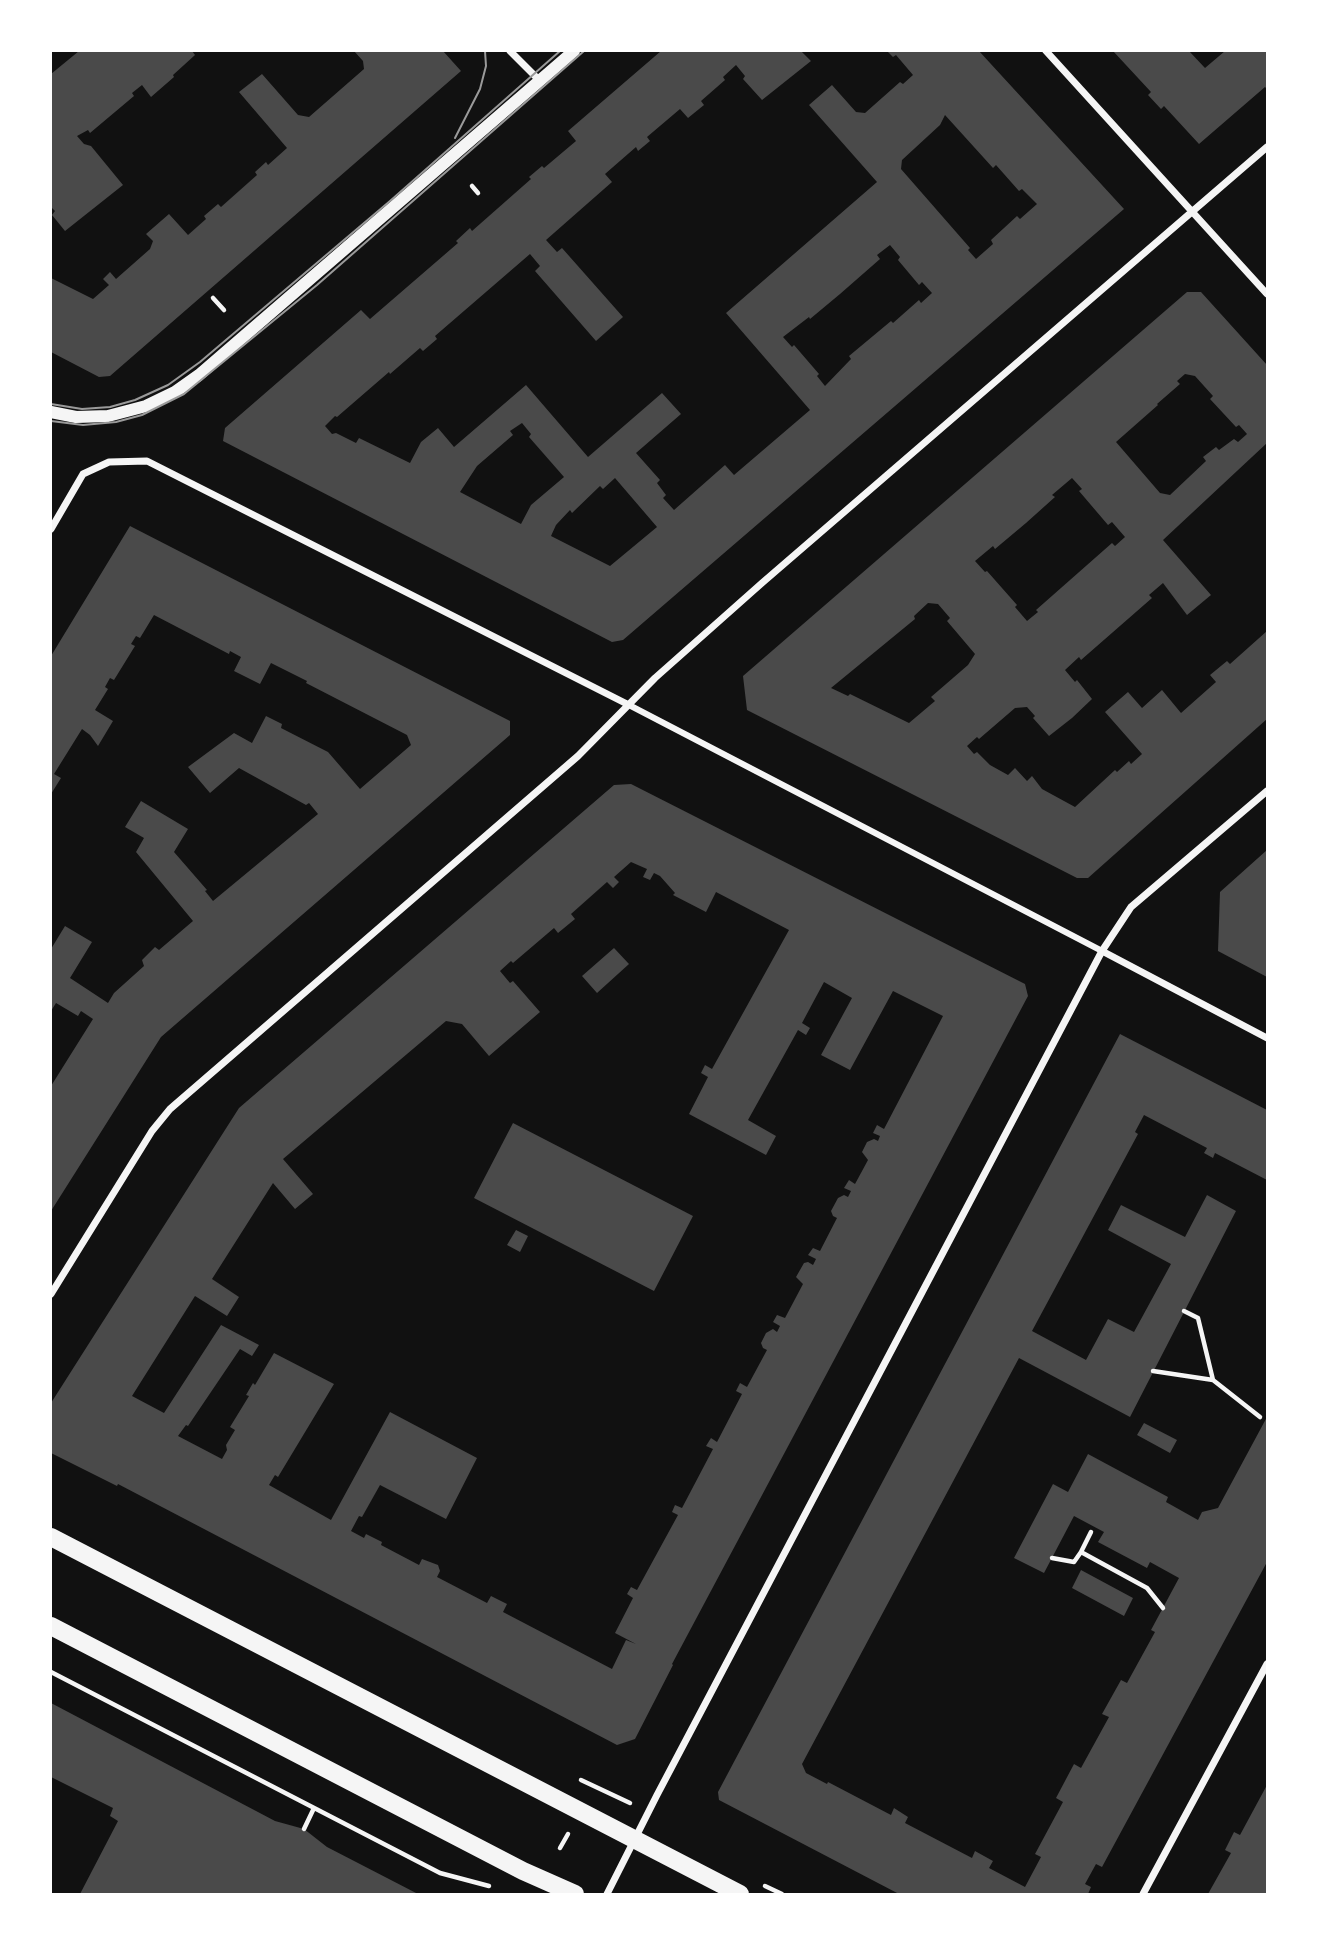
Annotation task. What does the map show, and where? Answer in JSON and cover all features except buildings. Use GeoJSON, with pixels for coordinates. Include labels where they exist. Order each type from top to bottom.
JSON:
{"type":"FeatureCollection","features":[{"type":"Feature","properties":{"kind":"main road"},"geometry":{"type":"LineString","coordinates":[[51,1538],[740,1894]]}},
{"type":"Feature","properties":{"kind":"main road"},"geometry":{"type":"LineString","coordinates":[[51,1626],[523,1871],[575,1894]]}},
{"type":"Feature","properties":{"kind":"street"},"geometry":{"type":"LineString","coordinates":[[510,51],[540,81]]}},
{"type":"Feature","properties":{"kind":"street"},"geometry":{"type":"LineString","coordinates":[[51,412],[76,417],[108,416],[146,406],[199,375],[574,51]]}},
{"type":"Feature","properties":{"kind":"street"},"geometry":{"type":"LineString","coordinates":[[1045,51],[1267,294]]}},
{"type":"Feature","properties":{"kind":"street"},"geometry":{"type":"LineString","coordinates":[[51,1294],[152,1131],[170,1109],[578,756],[693,643],[1267,147]]}},
{"type":"Feature","properties":{"kind":"street"},"geometry":{"type":"LineString","coordinates":[[51,529],[83,474],[109,462],[147,460],[629,705],[1267,1038]]}},
{"type":"Feature","properties":{"kind":"street"},"geometry":{"type":"LineString","coordinates":[[607,1894],[1102,951],[1130,907],[1267,791]]}},
{"type":"Feature","properties":{"kind":"street"},"geometry":{"type":"LineString","coordinates":[[1143,1894],[1267,1664]]}},
{"type":"Feature","properties":{"kind":"path"},"geometry":{"type":"LineString","coordinates":[[472,187],[478,193]]}},
{"type":"Feature","properties":{"kind":"path"},"geometry":{"type":"LineString","coordinates":[[213,298],[224,310]]}},
{"type":"Feature","properties":{"kind":"path"},"geometry":{"type":"LineString","coordinates":[[1184,1311],[1198,1318],[1213,1380]]}},
{"type":"Feature","properties":{"kind":"path"},"geometry":{"type":"LineString","coordinates":[[1153,1371],[1213,1380],[1260,1417]]}},
{"type":"Feature","properties":{"kind":"path"},"geometry":{"type":"LineString","coordinates":[[1052,1558],[1073,1562],[1091,1532]]}},
{"type":"Feature","properties":{"kind":"path"},"geometry":{"type":"LineString","coordinates":[[1081,1552],[1147,1588],[1163,1608]]}},
{"type":"Feature","properties":{"kind":"path"},"geometry":{"type":"LineString","coordinates":[[51,1672],[440,1873],[497,1890]]}},
{"type":"Feature","properties":{"kind":"path"},"geometry":{"type":"LineString","coordinates":[[586,1780],[605,1790]]}},
{"type":"Feature","properties":{"kind":"path"},"geometry":{"type":"LineString","coordinates":[[304,1829],[314,1808]]}},
{"type":"Feature","properties":{"kind":"path"},"geometry":{"type":"LineString","coordinates":[[768,1887],[782,1894]]}},
{"type":"Feature","properties":{"kind":"tram line"},"geometry":{"type":"LineString","coordinates":[[455,138],[480,89],[486,66],[485,51]]}},
{"type":"Feature","properties":{"kind":"tram line"},"geometry":{"type":"LineString","coordinates":[[51,404],[82,409],[110,407],[135,400],[168,385],[200,362],[390,201],[560,51]]}},
{"type":"Feature","properties":{"kind":"tram line"},"geometry":{"type":"LineString","coordinates":[[51,421],[83,425],[116,422],[142,415],[184,394],[317,285],[584,51]]}}]}
